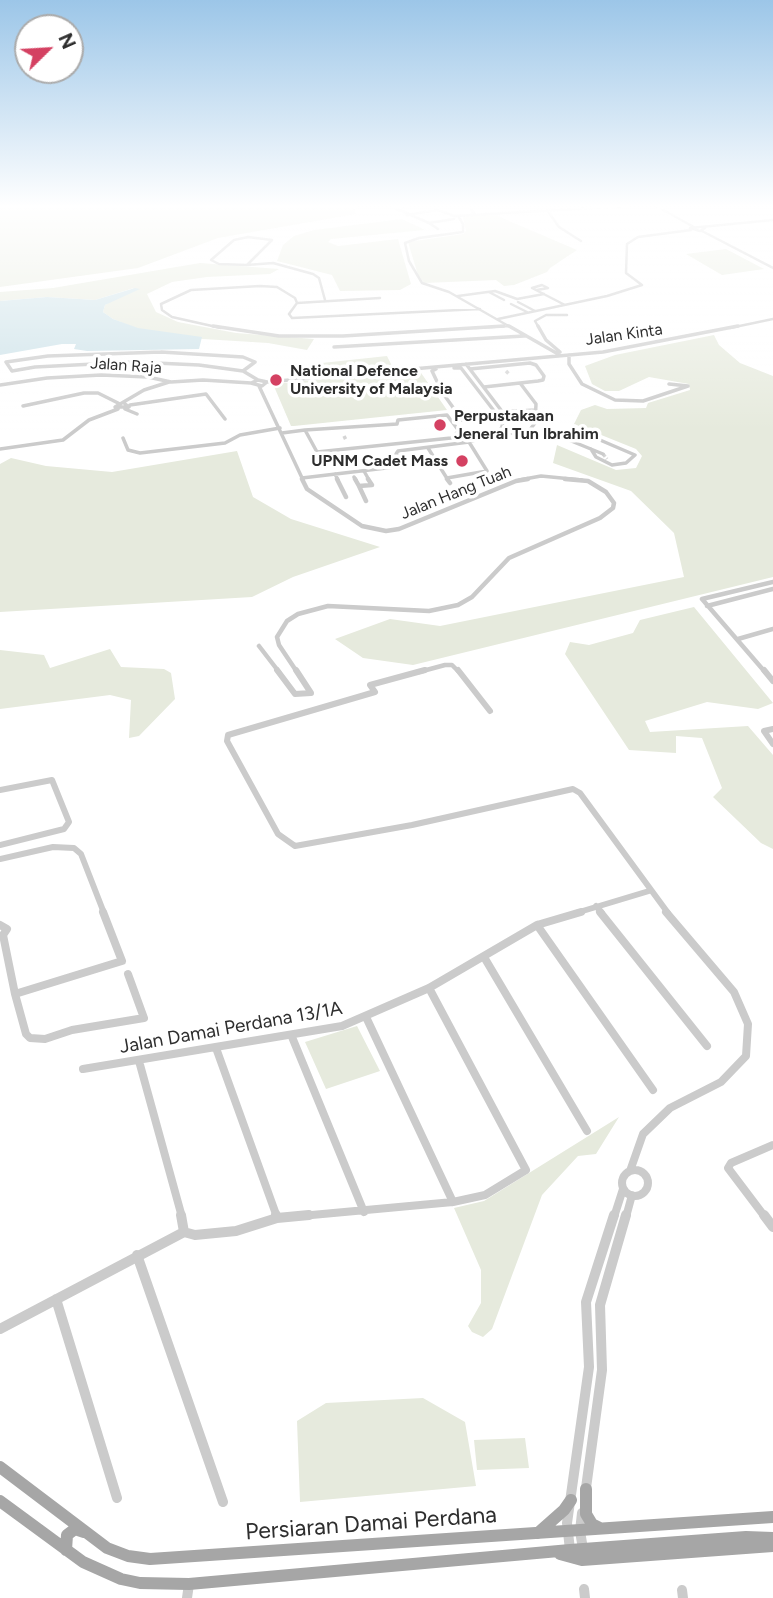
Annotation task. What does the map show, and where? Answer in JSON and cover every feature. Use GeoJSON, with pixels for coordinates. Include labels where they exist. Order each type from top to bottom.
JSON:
{"type":"FeatureCollection","features":[{"type":"Feature","properties":{"kind":"main road","name":"Persiaran Damai Perdana"},"geometry":{"type":"LineString","coordinates":[[0,1467],[119,1554],[150,1559],[773,1517]]}},
{"type":"Feature","properties":{"kind":"main road"},"geometry":{"type":"LineString","coordinates":[[586,1489],[586,1514],[592,1524],[602,1529]]}},
{"type":"Feature","properties":{"kind":"main road"},"geometry":{"type":"LineString","coordinates":[[538,1533],[564,1510],[571,1500]]}},
{"type":"Feature","properties":{"kind":"main road","name":"Persiaran Damai Perdana"},"geometry":{"type":"LineString","coordinates":[[0,1502],[66,1550],[121,1579],[188,1591],[552,1552],[746,1537],[773,1538]]}},
{"type":"Feature","properties":{"kind":"main road"},"geometry":{"type":"LineString","coordinates":[[66,1550],[67,1535],[71,1531],[86,1532]]}},
{"type":"Feature","properties":{"kind":"main road","name":"Persiaran Damai Perdana"},"geometry":{"type":"LineString","coordinates":[[552,1552],[582,1560],[773,1546]]}},
{"type":"Feature","properties":{"kind":"street"},"geometry":{"type":"LineString","coordinates":[[319,281],[324,300]]}},
{"type":"Feature","properties":{"kind":"street"},"geometry":{"type":"LineString","coordinates":[[421,281],[458,296],[564,355]]}},
{"type":"Feature","properties":{"kind":"street"},"geometry":{"type":"LineString","coordinates":[[497,319],[642,285],[636,281]]}},
{"type":"Feature","properties":{"kind":"street"},"geometry":{"type":"LineString","coordinates":[[297,303],[287,292],[277,287],[260,286],[208,287],[161,304],[162,310],[172,317],[238,332],[279,336],[343,336],[509,326]]}},
{"type":"Feature","properties":{"kind":"street"},"geometry":{"type":"LineString","coordinates":[[537,290],[562,305]]}},
{"type":"Feature","properties":{"kind":"street"},"geometry":{"type":"LineString","coordinates":[[458,296],[496,291],[517,299],[543,296]]}},
{"type":"Feature","properties":{"kind":"street"},"geometry":{"type":"LineString","coordinates":[[489,292],[503,300]]}},
{"type":"Feature","properties":{"kind":"street"},"geometry":{"type":"LineString","coordinates":[[380,298],[297,303],[289,314],[292,318],[480,309]]}},
{"type":"Feature","properties":{"kind":"street"},"geometry":{"type":"LineString","coordinates":[[518,302],[535,311]]}},
{"type":"Feature","properties":{"kind":"street"},"geometry":{"type":"LineString","coordinates":[[511,304],[527,313]]}},
{"type":"Feature","properties":{"kind":"street"},"geometry":{"type":"LineString","coordinates":[[316,315],[380,312],[392,314]]}},
{"type":"Feature","properties":{"kind":"street"},"geometry":{"type":"LineString","coordinates":[[567,315],[546,315],[535,321],[546,340],[564,355],[582,384],[603,396],[643,401],[680,391],[688,386],[669,384],[680,391]]}},
{"type":"Feature","properties":{"kind":"street","name":"Jalan Kinta"},"geometry":{"type":"LineString","coordinates":[[564,355],[645,346],[773,319]]}},
{"type":"Feature","properties":{"kind":"street"},"geometry":{"type":"LineString","coordinates":[[334,347],[526,335]]}},
{"type":"Feature","properties":{"kind":"street"},"geometry":{"type":"LineString","coordinates":[[243,371],[255,362],[243,357],[161,352],[48,356],[6,362],[12,371],[35,367],[134,362],[243,371],[259,383],[267,382],[470,369],[502,365],[536,364],[544,376],[541,381],[482,386],[471,380],[466,374],[459,367],[432,371],[442,388],[442,392],[462,420],[504,419]]}},
{"type":"Feature","properties":{"kind":"street"},"geometry":{"type":"LineString","coordinates":[[35,367],[34,359],[80,355],[79,364]]}},
{"type":"Feature","properties":{"kind":"street"},"geometry":{"type":"LineString","coordinates":[[466,374],[470,369],[564,355]]}},
{"type":"Feature","properties":{"kind":"street"},"geometry":{"type":"LineString","coordinates":[[471,380],[482,386],[513,381],[502,365]]}},
{"type":"Feature","properties":{"kind":"street"},"geometry":{"type":"LineString","coordinates":[[470,369],[503,412],[504,419],[500,430]]}},
{"type":"Feature","properties":{"kind":"street","name":"Jalan Raja"},"geometry":{"type":"LineString","coordinates":[[0,386],[86,375],[140,376],[171,382],[203,380],[259,383]]}},
{"type":"Feature","properties":{"kind":"street"},"geometry":{"type":"LineString","coordinates":[[123,406],[144,390],[171,382]]}},
{"type":"Feature","properties":{"kind":"street","name":"Jalan Hang Tuah"},"geometry":{"type":"LineString","coordinates":[[259,383],[307,489],[362,526],[386,531],[411,525],[516,481],[541,476],[588,481],[606,492],[614,503],[613,508],[600,518],[509,558],[472,597],[458,605],[429,611],[339,605],[311,610],[287,621],[277,637],[279,645],[311,693],[295,694],[259,646]]}},
{"type":"Feature","properties":{"kind":"street"},"geometry":{"type":"LineString","coordinates":[[520,383],[536,403],[535,423],[525,436]]}},
{"type":"Feature","properties":{"kind":"street"},"geometry":{"type":"LineString","coordinates":[[482,386],[484,398],[497,414],[536,410]]}},
{"type":"Feature","properties":{"kind":"street"},"geometry":{"type":"LineString","coordinates":[[23,406],[84,393],[98,393],[137,414]]}},
{"type":"Feature","properties":{"kind":"street"},"geometry":{"type":"LineString","coordinates":[[0,449],[63,440],[89,420],[123,406],[206,394],[225,419]]}},
{"type":"Feature","properties":{"kind":"street"},"geometry":{"type":"LineString","coordinates":[[484,398],[492,397]]}},
{"type":"Feature","properties":{"kind":"street"},"geometry":{"type":"LineString","coordinates":[[490,405],[497,404]]}},
{"type":"Feature","properties":{"kind":"street"},"geometry":{"type":"LineString","coordinates":[[123,438],[128,450],[140,453],[225,443],[240,435],[281,430],[397,424],[398,419],[447,415],[459,431],[451,438],[315,452],[305,430]]}},
{"type":"Feature","properties":{"kind":"street"},"geometry":{"type":"LineString","coordinates":[[340,427],[349,448]]}},
{"type":"Feature","properties":{"kind":"street"},"geometry":{"type":"LineString","coordinates":[[302,478],[403,466],[397,452],[469,442],[500,430],[525,436],[569,437],[586,434],[635,455],[631,460],[619,465],[609,465],[595,456],[591,449]]}},
{"type":"Feature","properties":{"kind":"street"},"geometry":{"type":"LineString","coordinates":[[569,437],[603,454]]}},
{"type":"Feature","properties":{"kind":"street"},"geometry":{"type":"LineString","coordinates":[[428,447],[449,481],[487,471],[469,442]]}},
{"type":"Feature","properties":{"kind":"street"},"geometry":{"type":"LineString","coordinates":[[359,486],[372,485],[364,471]]}},
{"type":"Feature","properties":{"kind":"street"},"geometry":{"type":"LineString","coordinates":[[335,474],[346,497]]}},
{"type":"Feature","properties":{"kind":"street"},"geometry":{"type":"LineString","coordinates":[[354,477],[366,501]]}},
{"type":"Feature","properties":{"kind":"street"},"geometry":{"type":"LineString","coordinates":[[773,582],[702,599],[773,681]]}},
{"type":"Feature","properties":{"kind":"street"},"geometry":{"type":"LineString","coordinates":[[707,606],[773,589]]}},
{"type":"Feature","properties":{"kind":"street"},"geometry":{"type":"LineString","coordinates":[[738,639],[773,629]]}},
{"type":"Feature","properties":{"kind":"street"},"geometry":{"type":"LineString","coordinates":[[491,711],[457,669],[452,665],[444,665],[370,685],[375,692],[235,731],[228,735],[227,741],[278,834],[295,846],[412,825],[573,789],[586,800],[649,891],[734,992],[747,1024],[746,1056],[721,1082],[670,1108],[643,1134],[636,1160],[630,1171],[622,1176],[622,1189],[586,1302],[590,1367],[571,1500],[576,1550]]}},
{"type":"Feature","properties":{"kind":"street"},"geometry":{"type":"LineString","coordinates":[[773,729],[764,734],[773,744]]}},
{"type":"Feature","properties":{"kind":"street"},"geometry":{"type":"LineString","coordinates":[[0,790],[52,780],[69,822],[64,829],[0,845]]}},
{"type":"Feature","properties":{"kind":"street"},"geometry":{"type":"LineString","coordinates":[[0,859],[53,847],[74,848],[81,854],[122,961],[15,994]]}},
{"type":"Feature","properties":{"kind":"street","name":"Jalan Damai Perdana 13/1A"},"geometry":{"type":"LineString","coordinates":[[83,1069],[292,1037],[342,1026],[429,988],[537,925],[649,891]]}},
{"type":"Feature","properties":{"kind":"street"},"geometry":{"type":"LineString","coordinates":[[596,906],[707,1046]]}},
{"type":"Feature","properties":{"kind":"street"},"geometry":{"type":"LineString","coordinates":[[0,925],[7,927],[1,935],[26,1034],[30,1038],[45,1038],[72,1030],[144,1018],[128,974]]}},
{"type":"Feature","properties":{"kind":"street"},"geometry":{"type":"LineString","coordinates":[[537,925],[653,1090]]}},
{"type":"Feature","properties":{"kind":"street"},"geometry":{"type":"LineString","coordinates":[[484,957],[587,1131]]}},
{"type":"Feature","properties":{"kind":"street"},"geometry":{"type":"LineString","coordinates":[[0,1329],[137,1255],[184,1233],[195,1236],[236,1231],[277,1218],[453,1202],[485,1195],[526,1170],[429,988]]}},
{"type":"Feature","properties":{"kind":"street"},"geometry":{"type":"LineString","coordinates":[[366,1017],[453,1202]]}},
{"type":"Feature","properties":{"kind":"street"},"geometry":{"type":"LineString","coordinates":[[292,1037],[364,1212]]}},
{"type":"Feature","properties":{"kind":"street"},"geometry":{"type":"LineString","coordinates":[[216,1048],[277,1218]]}},
{"type":"Feature","properties":{"kind":"street"},"geometry":{"type":"LineString","coordinates":[[139,1061],[184,1233]]}},
{"type":"Feature","properties":{"kind":"street"},"geometry":{"type":"LineString","coordinates":[[773,1144],[732,1163],[728,1168],[773,1227]]}},
{"type":"Feature","properties":{"kind":"street"},"geometry":{"type":"LineString","coordinates":[[622,1189],[632,1195],[641,1195],[648,1191],[648,1180],[636,1160]]}},
{"type":"Feature","properties":{"kind":"street"},"geometry":{"type":"LineString","coordinates":[[630,1171],[642,1173]]}},
{"type":"Feature","properties":{"kind":"street"},"geometry":{"type":"LineString","coordinates":[[573,1531],[586,1489],[602,1370],[600,1305],[632,1195]]}},
{"type":"Feature","properties":{"kind":"street"},"geometry":{"type":"LineString","coordinates":[[137,1255],[223,1502]]}},
{"type":"Feature","properties":{"kind":"street"},"geometry":{"type":"LineString","coordinates":[[56,1299],[117,1498]]}},
{"type":"Feature","properties":{"kind":"shaded area"},"geometry":{"type":"Polygon","coordinates":[[[0,281],[47,281],[0,287],[0,281]]]}},
{"type":"Feature","properties":{"kind":"shaded area"},"geometry":{"type":"Polygon","coordinates":[[[97,281],[182,281],[172,282],[147,294],[156,312],[178,322],[236,333],[314,339],[307,350],[268,343],[203,339],[138,329],[103,312],[105,305],[134,288],[95,300],[47,297],[0,301],[0,292],[53,288],[97,281]]]}},
{"type":"Feature","properties":{"kind":"shaded area"},"geometry":{"type":"Polygon","coordinates":[[[335,281],[410,281],[411,284],[400,290],[340,291],[335,281]]]}},
{"type":"Feature","properties":{"kind":"shaded area"},"geometry":{"type":"Polygon","coordinates":[[[422,281],[482,281],[424,283],[422,281]]]}},
{"type":"Feature","properties":{"kind":"shaded area"},"geometry":{"type":"Polygon","coordinates":[[[497,281],[525,281],[514,285],[504,286],[497,281]]]}},
{"type":"Feature","properties":{"kind":"shaded area"},"geometry":{"type":"Polygon","coordinates":[[[714,335],[719,345],[740,363],[773,376],[773,577],[413,665],[363,658],[335,639],[390,619],[440,626],[684,577],[674,533],[631,491],[553,463],[557,445],[616,470],[636,468],[642,456],[636,449],[574,424],[581,410],[595,405],[607,409],[646,408],[648,403],[690,390],[689,384],[649,377],[619,391],[605,391],[592,384],[585,366],[615,355],[714,335]]]}},
{"type":"Feature","properties":{"kind":"shaded area"},"geometry":{"type":"Polygon","coordinates":[[[387,356],[392,366],[325,371],[322,363],[387,356]]]}},
{"type":"Feature","properties":{"kind":"shaded area"},"geometry":{"type":"Polygon","coordinates":[[[419,370],[447,410],[291,426],[273,384],[419,370]]]}},
{"type":"Feature","properties":{"kind":"shaded area"},"geometry":{"type":"Polygon","coordinates":[[[237,451],[253,497],[291,519],[380,547],[293,577],[252,597],[0,612],[0,464],[11,458],[46,466],[112,472],[237,451]]]}},
{"type":"Feature","properties":{"kind":"shaded area"},"geometry":{"type":"Polygon","coordinates":[[[694,607],[773,703],[758,709],[707,702],[645,721],[650,732],[748,726],[773,755],[773,849],[761,843],[713,797],[722,788],[702,738],[676,736],[676,753],[629,750],[565,654],[570,642],[589,645],[633,633],[640,620],[694,607]]]}},
{"type":"Feature","properties":{"kind":"shaded area"},"geometry":{"type":"Polygon","coordinates":[[[110,649],[121,667],[164,669],[171,673],[175,699],[139,736],[129,738],[131,700],[110,695],[0,709],[0,650],[44,655],[50,668],[110,649]]]}},
{"type":"Feature","properties":{"kind":"shaded area"},"geometry":{"type":"Polygon","coordinates":[[[357,1026],[380,1071],[326,1089],[305,1042],[357,1026]]]}},
{"type":"Feature","properties":{"kind":"shaded area"},"geometry":{"type":"Polygon","coordinates":[[[619,1117],[596,1154],[578,1156],[542,1195],[492,1329],[483,1337],[472,1332],[468,1326],[481,1303],[481,1270],[454,1208],[484,1201],[619,1117]]]}},
{"type":"Feature","properties":{"kind":"shaded area"},"geometry":{"type":"Polygon","coordinates":[[[423,1398],[465,1422],[476,1486],[300,1502],[297,1421],[326,1403],[423,1398]]]}},
{"type":"Feature","properties":{"kind":"shaded area"},"geometry":{"type":"Polygon","coordinates":[[[525,1438],[529,1468],[477,1470],[474,1440],[525,1438]]]}},
{"type":"Feature","properties":{"kind":"water"},"geometry":{"type":"Polygon","coordinates":[[[135,288],[140,289],[105,305],[103,312],[113,319],[138,328],[202,337],[199,349],[87,351],[74,349],[76,344],[62,344],[0,355],[0,301],[47,297],[95,300],[135,288]]]}},
{"type":"Feature","properties":{"kind":"tunnel"},"geometry":{"type":"LineString","coordinates":[[506,371],[509,374]]}},
{"type":"Feature","properties":{"kind":"tunnel"},"geometry":{"type":"LineString","coordinates":[[344,436],[346,440]]}},
{"type":"Feature","properties":{"kind":"tunnel"},"geometry":{"type":"LineString","coordinates":[[603,454],[607,459]]}},
{"type":"Feature","properties":{"kind":"place","name":"National Defence University of Malaysia"},"geometry":{"type":"Point","coordinates":[276,380]}},
{"type":"Feature","properties":{"kind":"place","name":"Perpustakaan Jeneral Tun Ibrahim"},"geometry":{"type":"Point","coordinates":[440,425]}},
{"type":"Feature","properties":{"kind":"place","name":"UPNM Cadet Mass"},"geometry":{"type":"Point","coordinates":[462,461]}}]}
